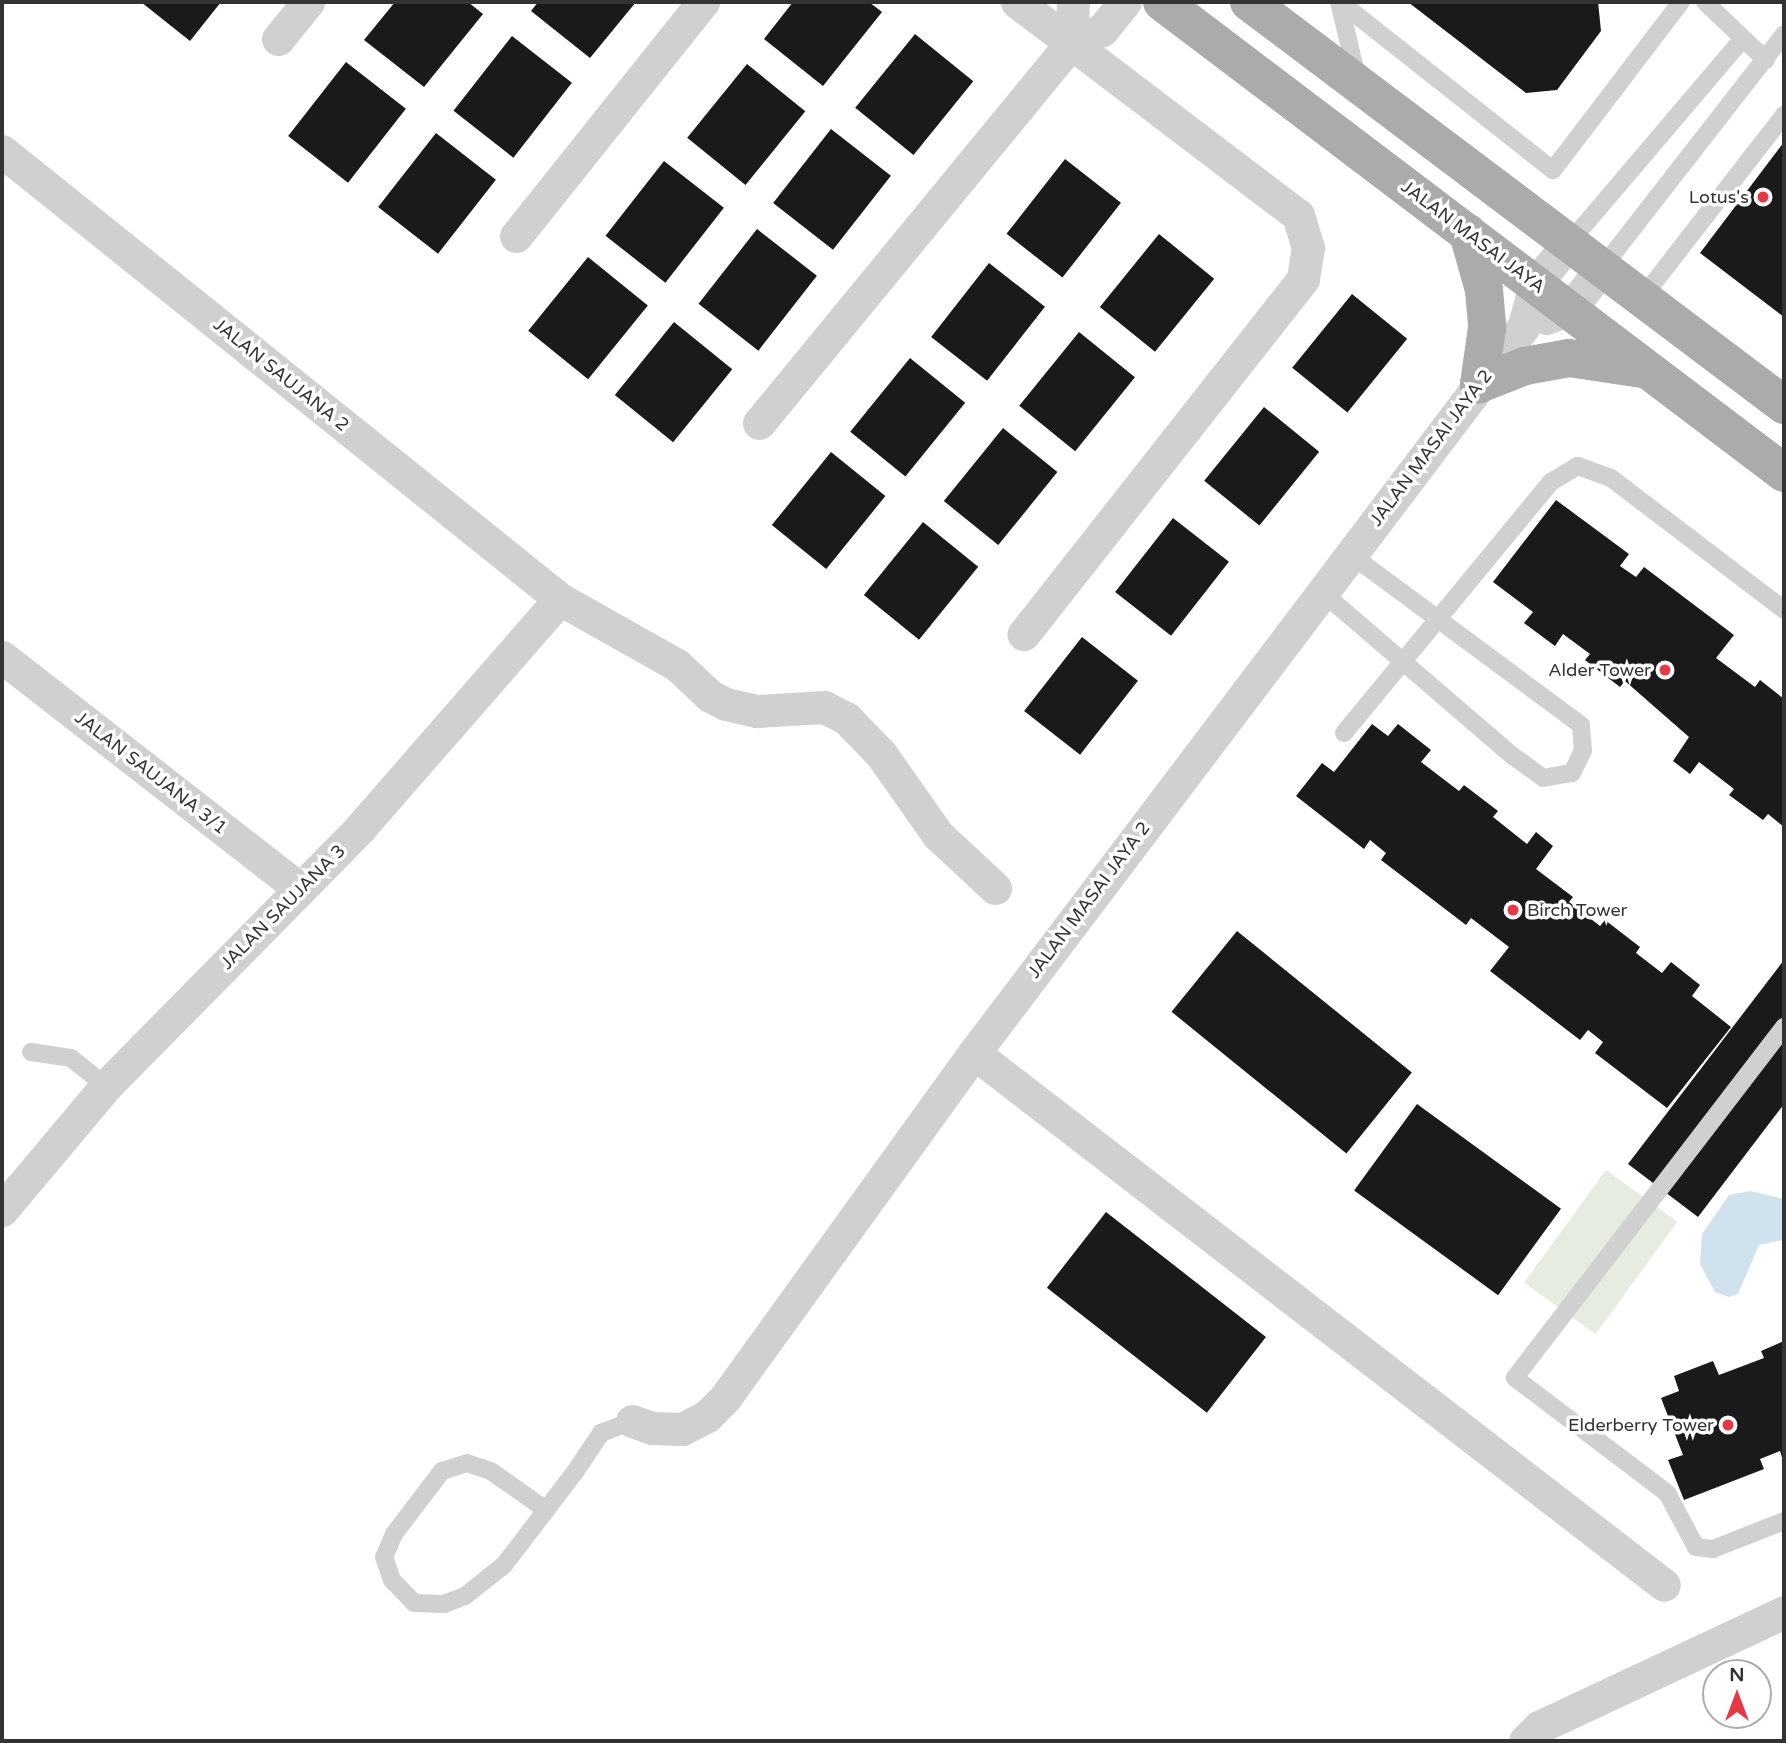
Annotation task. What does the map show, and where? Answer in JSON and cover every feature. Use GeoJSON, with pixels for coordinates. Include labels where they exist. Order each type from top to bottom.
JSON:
{"type":"FeatureCollection","features":[{"type":"Feature","properties":{"kind":"main road","name":"JALAN MASAI JAYA"},"geometry":{"type":"LineString","coordinates":[[1162,2],[1784,472]]}},
{"type":"Feature","properties":{"kind":"main road"},"geometry":{"type":"LineString","coordinates":[[1249,2],[1784,405]]}},
{"type":"Feature","properties":{"kind":"main road"},"geometry":{"type":"LineString","coordinates":[[1468,233],[1484,290],[1487,328],[1479,384],[1525,366],[1569,358],[1648,370]]}},
{"type":"Feature","properties":{"kind":"street"},"geometry":{"type":"LineString","coordinates":[[278,39],[308,2]]}},
{"type":"Feature","properties":{"kind":"street"},"geometry":{"type":"LineString","coordinates":[[516,236],[703,2]]}},
{"type":"Feature","properties":{"kind":"street"},"geometry":{"type":"LineString","coordinates":[[1017,2],[1298,215],[1305,229],[1307,262],[1303,279],[1024,634]]}},
{"type":"Feature","properties":{"kind":"street"},"geometry":{"type":"LineString","coordinates":[[759,423],[1071,43],[1102,30],[1125,2]]}},
{"type":"Feature","properties":{"kind":"street"},"geometry":{"type":"LineString","coordinates":[[1071,43],[1072,3]]}},
{"type":"Feature","properties":{"kind":"street","name":"JALAN SAUJANA 2"},"geometry":{"type":"LineString","coordinates":[[2,151],[560,599],[677,665],[726,704],[757,711],[824,707],[846,718],[881,754],[939,835],[995,888]]}},
{"type":"Feature","properties":{"kind":"street","name":"JALAN MASAI JAYA 2"},"geometry":{"type":"LineString","coordinates":[[632,1421],[652,1428],[682,1429],[707,1416],[725,1398],[974,1053],[1524,326],[1535,284],[1569,243]]}},
{"type":"Feature","properties":{"kind":"street"},"geometry":{"type":"LineString","coordinates":[[1524,326],[1569,310],[1602,268]]}},
{"type":"Feature","properties":{"kind":"street","name":"JALAN SAUJANA 3"},"geometry":{"type":"LineString","coordinates":[[2,1210],[106,1086],[360,828],[560,599]]}},
{"type":"Feature","properties":{"kind":"street","name":"JALAN SAUJANA 3/1"},"geometry":{"type":"LineString","coordinates":[[2,657],[300,889]]}},
{"type":"Feature","properties":{"kind":"street"},"geometry":{"type":"LineString","coordinates":[[974,1053],[1664,1585]]}},
{"type":"Feature","properties":{"kind":"street"},"geometry":{"type":"LineString","coordinates":[[1525,1741],[1539,1727],[1784,1612]]}},
{"type":"Feature","properties":{"kind":"lane"},"geometry":{"type":"LineString","coordinates":[[1339,2],[1358,84]]}},
{"type":"Feature","properties":{"kind":"lane"},"geometry":{"type":"LineString","coordinates":[[1339,2],[1553,170],[1681,2]]}},
{"type":"Feature","properties":{"kind":"lane"},"geometry":{"type":"LineString","coordinates":[[1705,2],[1741,41],[1766,60]]}},
{"type":"Feature","properties":{"kind":"lane"},"geometry":{"type":"LineString","coordinates":[[1602,268],[1784,34]]}},
{"type":"Feature","properties":{"kind":"lane"},"geometry":{"type":"LineString","coordinates":[[1569,243],[1741,41]]}},
{"type":"Feature","properties":{"kind":"lane"},"geometry":{"type":"LineString","coordinates":[[1642,298],[1784,115]]}},
{"type":"Feature","properties":{"kind":"lane"},"geometry":{"type":"LineString","coordinates":[[1344,733],[1435,618],[1551,482],[1578,466],[1611,478],[1784,610]]}},
{"type":"Feature","properties":{"kind":"lane"},"geometry":{"type":"LineString","coordinates":[[1322,592],[1403,657],[1543,778],[1572,773],[1583,750],[1581,725],[1350,554]]}},
{"type":"Feature","properties":{"kind":"lane"},"geometry":{"type":"LineString","coordinates":[[1784,1027],[1516,1378],[1667,1493],[1696,1546],[1713,1549],[1784,1521]]}},
{"type":"Feature","properties":{"kind":"lane"},"geometry":{"type":"LineString","coordinates":[[30,1052],[71,1058],[106,1086]]}},
{"type":"Feature","properties":{"kind":"lane"},"geometry":{"type":"LineString","coordinates":[[546,1510],[491,1471],[467,1463],[442,1471],[394,1534],[384,1557],[391,1580],[414,1603],[444,1604],[465,1595],[504,1564],[546,1510],[601,1433],[632,1421]]}},
{"type":"Feature","properties":{"kind":"shaded area"},"geometry":{"type":"Polygon","coordinates":[[[1606,1170],[1677,1222],[1595,1334],[1524,1282],[1606,1170]]]}},
{"type":"Feature","properties":{"kind":"water"},"geometry":{"type":"Polygon","coordinates":[[[1750,1191],[1784,1199],[1784,1240],[1759,1245],[1738,1294],[1729,1297],[1715,1292],[1700,1264],[1702,1234],[1729,1195],[1750,1191]]]}},
{"type":"Feature","properties":{"kind":"building"},"geometry":{"type":"Polygon","coordinates":[[[141,2],[221,2],[190,41],[141,2]]]}},
{"type":"Feature","properties":{"kind":"building"},"geometry":{"type":"Polygon","coordinates":[[[395,2],[468,2],[483,14],[424,87],[364,40],[395,2]]]}},
{"type":"Feature","properties":{"kind":"building"},"geometry":{"type":"Polygon","coordinates":[[[538,2],[636,2],[590,58],[531,11],[538,2]]]}},
{"type":"Feature","properties":{"kind":"building"},"geometry":{"type":"Polygon","coordinates":[[[793,2],[869,2],[882,12],[823,86],[764,39],[793,2]]]}},
{"type":"Feature","properties":{"kind":"building"},"geometry":{"type":"Polygon","coordinates":[[[1408,2],[1598,2],[1601,31],[1557,90],[1526,93],[1408,2]]]}},
{"type":"Feature","properties":{"kind":"building"},"geometry":{"type":"Polygon","coordinates":[[[915,34],[973,81],[914,155],[855,108],[915,34]]]}},
{"type":"Feature","properties":{"kind":"building"},"geometry":{"type":"Polygon","coordinates":[[[512,36],[572,83],[513,158],[454,111],[512,36]]]}},
{"type":"Feature","properties":{"kind":"building"},"geometry":{"type":"Polygon","coordinates":[[[346,62],[406,109],[348,183],[288,136],[346,62]]]}},
{"type":"Feature","properties":{"kind":"building"},"geometry":{"type":"Polygon","coordinates":[[[747,64],[805,111],[746,185],[687,138],[747,64]]]}},
{"type":"Feature","properties":{"kind":"building"},"geometry":{"type":"Polygon","coordinates":[[[831,129],[891,176],[833,250],[773,203],[831,129]]]}},
{"type":"Feature","properties":{"kind":"building"},"geometry":{"type":"Polygon","coordinates":[[[436,133],[496,180],[438,254],[378,207],[436,133]]]}},
{"type":"Feature","properties":{"kind":"building","name":"Lotus's"},"geometry":{"type":"Polygon","coordinates":[[[1784,142],[1784,317],[1700,253],[1784,142]]]}},
{"type":"Feature","properties":{"kind":"building"},"geometry":{"type":"Polygon","coordinates":[[[1065,159],[1121,203],[1062,278],[1007,234],[1065,159]]]}},
{"type":"Feature","properties":{"kind":"building"},"geometry":{"type":"Polygon","coordinates":[[[664,161],[724,208],[665,283],[606,236],[664,161]]]}},
{"type":"Feature","properties":{"kind":"building"},"geometry":{"type":"Polygon","coordinates":[[[757,229],[817,276],[758,351],[699,304],[757,229]]]}},
{"type":"Feature","properties":{"kind":"building"},"geometry":{"type":"Polygon","coordinates":[[[1159,234],[1214,279],[1155,352],[1100,307],[1159,234]]]}},
{"type":"Feature","properties":{"kind":"building"},"geometry":{"type":"Polygon","coordinates":[[[588,257],[648,305],[588,379],[528,331],[588,257]]]}},
{"type":"Feature","properties":{"kind":"building"},"geometry":{"type":"Polygon","coordinates":[[[989,263],[1045,307],[987,381],[931,337],[989,263]]]}},
{"type":"Feature","properties":{"kind":"building"},"geometry":{"type":"Polygon","coordinates":[[[1352,294],[1407,339],[1347,413],[1292,368],[1352,294]]]}},
{"type":"Feature","properties":{"kind":"building"},"geometry":{"type":"Polygon","coordinates":[[[674,322],[732,369],[673,442],[615,395],[674,322]]]}},
{"type":"Feature","properties":{"kind":"building"},"geometry":{"type":"Polygon","coordinates":[[[1079,332],[1135,377],[1075,451],[1019,406],[1079,332]]]}},
{"type":"Feature","properties":{"kind":"building"},"geometry":{"type":"Polygon","coordinates":[[[910,358],[965,403],[905,477],[850,432],[910,358]]]}},
{"type":"Feature","properties":{"kind":"building"},"geometry":{"type":"Polygon","coordinates":[[[1264,407],[1319,452],[1259,526],[1204,481],[1264,407]]]}},
{"type":"Feature","properties":{"kind":"building"},"geometry":{"type":"Polygon","coordinates":[[[1003,428],[1057,472],[998,545],[944,501],[1003,428]]]}},
{"type":"Feature","properties":{"kind":"building"},"geometry":{"type":"Polygon","coordinates":[[[831,452],[885,496],[826,569],[772,525],[831,452]]]}},
{"type":"Feature","properties":{"kind":"building","name":"Alder Tower"},"geometry":{"type":"Polygon","coordinates":[[[1556,500],[1629,554],[1620,566],[1636,577],[1644,567],[1734,635],[1716,658],[1755,687],[1760,680],[1784,699],[1784,827],[1768,814],[1763,820],[1729,795],[1734,789],[1699,762],[1690,774],[1673,761],[1689,737],[1625,681],[1620,687],[1585,660],[1590,654],[1563,634],[1555,646],[1524,623],[1533,612],[1493,582],[1556,500]]]}},
{"type":"Feature","properties":{"kind":"building"},"geometry":{"type":"Polygon","coordinates":[[[1173,518],[1229,562],[1171,636],[1115,592],[1173,518]]]}},
{"type":"Feature","properties":{"kind":"building"},"geometry":{"type":"Polygon","coordinates":[[[923,522],[978,567],[919,640],[864,595],[923,522]]]}},
{"type":"Feature","properties":{"kind":"building"},"geometry":{"type":"Polygon","coordinates":[[[1082,637],[1138,681],[1080,755],[1024,711],[1082,637]]]}},
{"type":"Feature","properties":{"kind":"building","name":"Birch Tower"},"geometry":{"type":"Polygon","coordinates":[[[1372,724],[1388,736],[1398,724],[1431,750],[1421,762],[1459,791],[1464,785],[1498,811],[1493,817],[1527,844],[1536,832],[1553,846],[1536,869],[1573,897],[1569,902],[1600,926],[1605,920],[1640,947],[1636,953],[1662,973],[1671,962],[1700,985],[1692,996],[1731,1027],[1667,1108],[1595,1053],[1603,1042],[1588,1030],[1580,1040],[1490,971],[1509,947],[1471,918],[1466,925],[1381,860],[1386,853],[1370,840],[1364,849],[1296,796],[1322,763],[1334,772],[1372,724]]]}},
{"type":"Feature","properties":{"kind":"building"},"geometry":{"type":"Polygon","coordinates":[[[1237,931],[1412,1073],[1346,1153],[1172,1012],[1237,931]]]}},
{"type":"Feature","properties":{"kind":"building"},"geometry":{"type":"Polygon","coordinates":[[[1784,960],[1784,1104],[1698,1217],[1628,1164],[1784,960]]]}},
{"type":"Feature","properties":{"kind":"building"},"geometry":{"type":"Polygon","coordinates":[[[1417,1104],[1561,1209],[1498,1295],[1354,1191],[1417,1104]]]}},
{"type":"Feature","properties":{"kind":"building"},"geometry":{"type":"Polygon","coordinates":[[[1106,1212],[1266,1337],[1207,1413],[1047,1288],[1106,1212]]]}},
{"type":"Feature","properties":{"kind":"building","name":"Elderberry Tower"},"geometry":{"type":"Polygon","coordinates":[[[1784,1341],[1784,1464],[1780,1451],[1760,1459],[1764,1469],[1684,1500],[1668,1460],[1683,1455],[1661,1398],[1679,1391],[1674,1376],[1713,1361],[1719,1375],[1764,1358],[1761,1351],[1784,1341]]]}},
{"type":"Feature","properties":{"kind":"place","name":"Lotus's"},"geometry":{"type":"Point","coordinates":[1763,197]}},
{"type":"Feature","properties":{"kind":"place","name":"Alder Tower"},"geometry":{"type":"Point","coordinates":[1665,670]}},
{"type":"Feature","properties":{"kind":"place","name":"Birch Tower"},"geometry":{"type":"Point","coordinates":[1513,910]}},
{"type":"Feature","properties":{"kind":"place","name":"Elderberry Tower"},"geometry":{"type":"Point","coordinates":[1728,1425]}}]}
